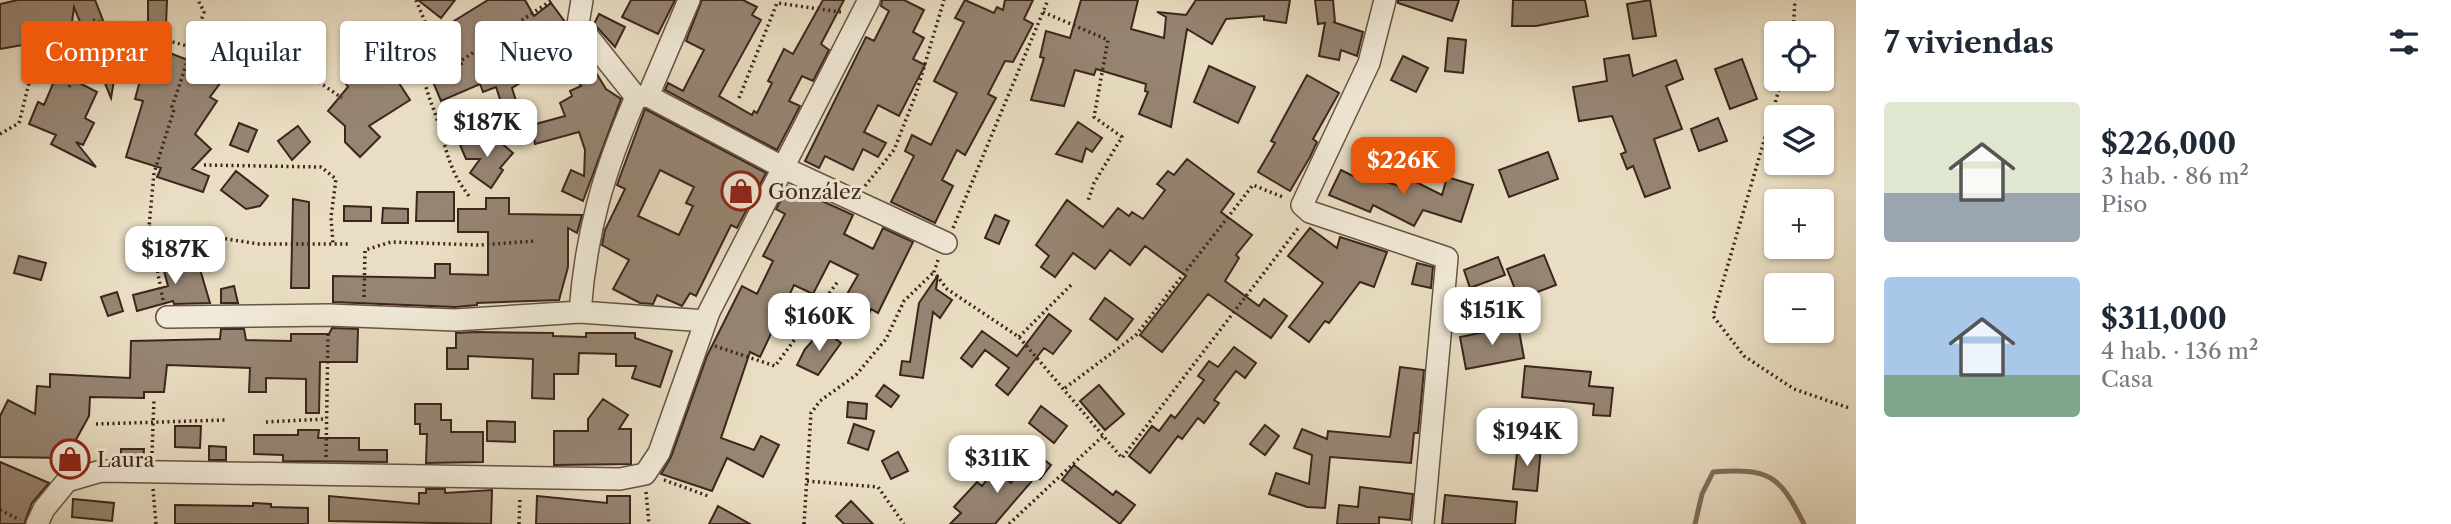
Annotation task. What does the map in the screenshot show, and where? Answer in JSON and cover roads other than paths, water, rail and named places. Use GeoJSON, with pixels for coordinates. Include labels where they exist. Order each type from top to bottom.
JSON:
{"type":"FeatureCollection","features":[{"type":"Feature","properties":{"kind":"street"},"geometry":{"type":"LineString","coordinates":[[582,0],[578,24],[642,97],[784,168],[946,243]]}},
{"type":"Feature","properties":{"kind":"street"},"geometry":{"type":"LineString","coordinates":[[580,312],[584,260],[607,164],[689,0]]}},
{"type":"Feature","properties":{"kind":"street"},"geometry":{"type":"LineString","coordinates":[[1385,0],[1369,63],[1306,209],[1447,258],[1423,524]]}},
{"type":"Feature","properties":{"kind":"street"},"geometry":{"type":"LineString","coordinates":[[37,524],[44,509],[67,481],[101,471],[620,479],[645,474],[659,453],[703,330],[864,8]]}},
{"type":"Feature","properties":{"kind":"street"},"geometry":{"type":"LineString","coordinates":[[167,317],[329,315],[455,320],[580,312],[703,330]]}},
{"type":"Feature","properties":{"kind":"waterway"},"geometry":{"type":"LineString","coordinates":[[1695,524],[1702,494],[1713,472],[1732,471],[1747,471],[1770,478],[1787,494],[1804,524]]}},
{"type":"Feature","properties":{"kind":"place","name":"González"},"geometry":{"type":"Point","coordinates":[741,191]}},
{"type":"Feature","properties":{"kind":"place","name":"Laura"},"geometry":{"type":"Point","coordinates":[70,459]}}]}
